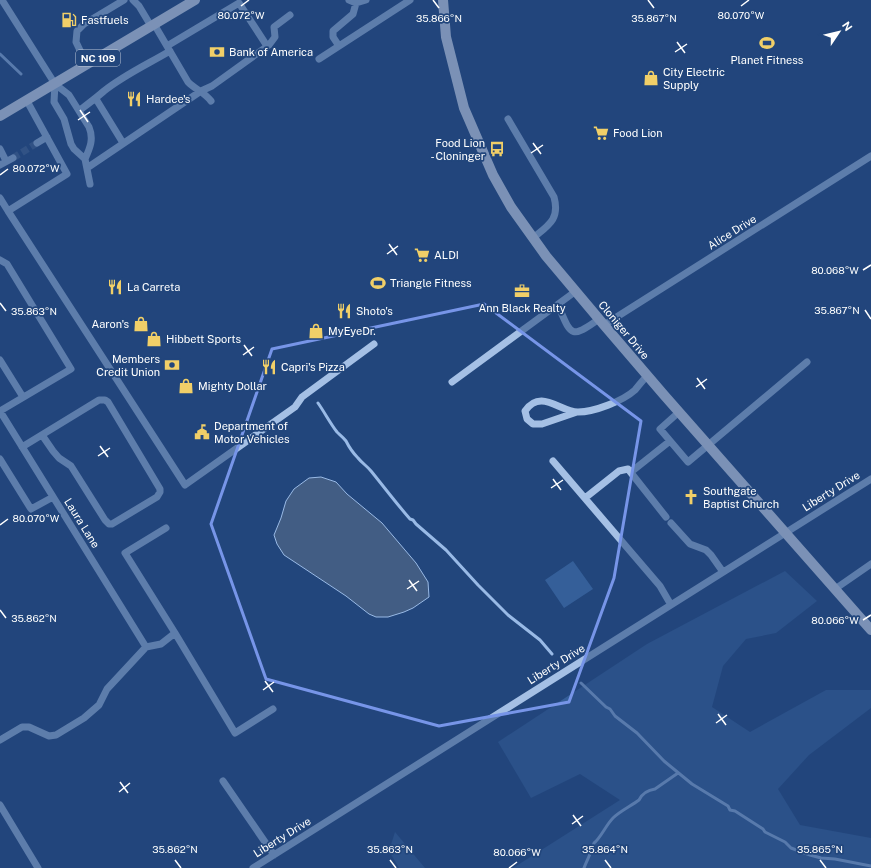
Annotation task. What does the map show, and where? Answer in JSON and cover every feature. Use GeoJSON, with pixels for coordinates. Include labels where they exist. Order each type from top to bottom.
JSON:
{"type":"FeatureCollection","features":[{"type":"Feature","properties":{"kind":"main road","name":"NC 109"},"geometry":{"type":"LineString","coordinates":[[0,116],[153,25],[183,3],[195,0]]}},
{"type":"Feature","properties":{"kind":"main road","name":"Cloniger Drive"},"geometry":{"type":"LineString","coordinates":[[442,0],[446,37],[464,108],[493,175],[511,207],[546,256],[647,376],[871,630]]}},
{"type":"Feature","properties":{"kind":"street"},"geometry":{"type":"LineString","coordinates":[[2,0],[55,84],[69,95],[80,110],[92,133],[91,146],[85,159]]}},
{"type":"Feature","properties":{"kind":"street"},"geometry":{"type":"LineString","coordinates":[[87,64],[76,42],[77,31],[84,24],[124,0]]}},
{"type":"Feature","properties":{"kind":"street"},"geometry":{"type":"LineString","coordinates":[[133,0],[140,6],[169,48],[188,82],[193,88],[206,94],[211,102]]}},
{"type":"Feature","properties":{"kind":"street"},"geometry":{"type":"LineString","coordinates":[[338,46],[333,37],[333,31],[353,14],[353,1],[366,0]]}},
{"type":"Feature","properties":{"kind":"street"},"geometry":{"type":"LineString","coordinates":[[319,59],[410,0]]}},
{"type":"Feature","properties":{"kind":"street"},"geometry":{"type":"LineString","coordinates":[[80,110],[103,91],[239,3],[267,46]]}},
{"type":"Feature","properties":{"kind":"street"},"geometry":{"type":"LineString","coordinates":[[87,168],[201,91],[212,86],[267,46],[275,37],[274,27],[290,15]]}},
{"type":"Feature","properties":{"kind":"street"},"geometry":{"type":"LineString","coordinates":[[55,84],[54,102],[64,119],[71,144],[74,149],[85,159],[90,184]]}},
{"type":"Feature","properties":{"kind":"street"},"geometry":{"type":"LineString","coordinates":[[96,98],[123,143]]}},
{"type":"Feature","properties":{"kind":"street"},"geometry":{"type":"LineString","coordinates":[[8,211],[67,174],[27,101]]}},
{"type":"Feature","properties":{"kind":"street"},"geometry":{"type":"LineString","coordinates":[[508,119],[554,197],[556,206],[556,215],[549,226],[533,238]]}},
{"type":"Feature","properties":{"kind":"street"},"geometry":{"type":"LineString","coordinates":[[37,143],[47,137]]}},
{"type":"Feature","properties":{"kind":"street"},"geometry":{"type":"LineString","coordinates":[[0,149],[6,161]]}},
{"type":"Feature","properties":{"kind":"street","name":"Alice Drive"},"geometry":{"type":"LineString","coordinates":[[558,305],[567,325],[571,331],[575,333],[602,322],[871,156]]}},
{"type":"Feature","properties":{"kind":"street"},"geometry":{"type":"LineString","coordinates":[[0,198],[185,485],[295,407],[302,397],[374,344]]}},
{"type":"Feature","properties":{"kind":"street"},"geometry":{"type":"LineString","coordinates":[[0,411],[71,369],[7,264],[2,264]]}},
{"type":"Feature","properties":{"kind":"street"},"geometry":{"type":"LineString","coordinates":[[452,382],[576,291]]}},
{"type":"Feature","properties":{"kind":"street"},"geometry":{"type":"LineString","coordinates":[[0,360],[23,397]]}},
{"type":"Feature","properties":{"kind":"street"},"geometry":{"type":"LineString","coordinates":[[679,412],[660,429],[688,462],[807,362]]}},
{"type":"Feature","properties":{"kind":"street"},"geometry":{"type":"LineString","coordinates":[[577,412],[546,401],[536,402],[529,406],[525,412],[527,419],[533,424],[542,424],[577,412],[592,410],[608,405],[634,390],[647,376]]}},
{"type":"Feature","properties":{"kind":"street"},"geometry":{"type":"LineString","coordinates":[[22,447],[99,400],[105,400],[108,402],[160,489],[160,492],[157,497],[112,524],[108,524],[71,466],[59,458],[42,435]]}},
{"type":"Feature","properties":{"kind":"street","name":"Laura Lane"},"geometry":{"type":"LineString","coordinates":[[0,411],[146,647]]}},
{"type":"Feature","properties":{"kind":"street"},"geometry":{"type":"LineString","coordinates":[[631,472],[670,441]]}},
{"type":"Feature","properties":{"kind":"street"},"geometry":{"type":"LineString","coordinates":[[0,459],[31,509],[53,497]]}},
{"type":"Feature","properties":{"kind":"street"},"geometry":{"type":"LineString","coordinates":[[553,461],[660,586],[671,605]]}},
{"type":"Feature","properties":{"kind":"street"},"geometry":{"type":"LineString","coordinates":[[585,498],[619,471],[628,469],[668,520],[690,544],[706,550],[723,572]]}},
{"type":"Feature","properties":{"kind":"street","name":"Liberty Drive"},"geometry":{"type":"LineString","coordinates":[[254,868],[871,479]]}},
{"type":"Feature","properties":{"kind":"street"},"geometry":{"type":"LineString","coordinates":[[166,528],[125,553],[235,733],[273,709]]}},
{"type":"Feature","properties":{"kind":"street"},"geometry":{"type":"LineString","coordinates":[[835,589],[871,564]]}},
{"type":"Feature","properties":{"kind":"street"},"geometry":{"type":"LineString","coordinates":[[0,740],[22,727],[29,727],[50,736],[56,735],[84,718],[99,705],[107,689],[146,647],[161,644],[175,633]]}},
{"type":"Feature","properties":{"kind":"street"},"geometry":{"type":"LineString","coordinates":[[223,780],[274,855]]}},
{"type":"Feature","properties":{"kind":"street"},"geometry":{"type":"LineString","coordinates":[[0,805],[38,868]]}},
{"type":"Feature","properties":{"kind":"highlighted area"},"geometry":{"type":"Polygon","coordinates":[[[484,304],[641,421],[614,578],[569,702],[439,726],[266,679],[211,524],[272,349],[484,304]]]}},
{"type":"Feature","properties":{"kind":"shaded area"},"geometry":{"type":"Polygon","coordinates":[[[321,477],[336,482],[347,494],[382,523],[416,563],[428,582],[429,597],[413,608],[404,612],[388,617],[376,617],[369,614],[346,596],[284,555],[277,544],[274,535],[286,501],[294,489],[309,478],[321,477]]]}},
{"type":"Feature","properties":{"kind":"shaded area"},"geometry":{"type":"Polygon","coordinates":[[[573,561],[593,589],[564,608],[545,580],[573,561]]]}},
{"type":"Feature","properties":{"kind":"shaded area"},"geometry":{"type":"Polygon","coordinates":[[[785,571],[817,601],[776,633],[746,639],[723,666],[712,707],[750,732],[826,690],[871,690],[871,708],[809,755],[778,789],[800,825],[871,838],[871,868],[513,868],[620,800],[580,774],[531,798],[498,742],[647,644],[785,571]]]}},
{"type":"Feature","properties":{"kind":"shaded area"},"geometry":{"type":"Polygon","coordinates":[[[395,832],[425,868],[399,868],[389,851],[395,832]]]}},
{"type":"Feature","properties":{"kind":"waterway"},"geometry":{"type":"LineString","coordinates":[[0,54],[21,74]]}},
{"type":"Feature","properties":{"kind":"waterway"},"geometry":{"type":"LineString","coordinates":[[318,403],[334,429],[343,437],[354,454],[371,471],[410,519],[446,550],[508,615],[540,640],[552,654]]}},
{"type":"Feature","properties":{"kind":"waterway"},"geometry":{"type":"LineString","coordinates":[[581,683],[610,709],[615,716],[637,733],[664,761],[692,784],[728,806],[730,810],[735,811],[763,829],[765,832],[785,842],[791,848],[821,858],[835,859],[871,866]]}},
{"type":"Feature","properties":{"kind":"waterway"},"geometry":{"type":"LineString","coordinates":[[584,868],[594,843],[613,818],[639,800],[650,790],[655,789],[678,773]]}},
{"type":"Feature","properties":{"kind":"tunnel"},"geometry":{"type":"LineString","coordinates":[[13,158],[37,143]]}},
{"type":"Feature","properties":{"kind":"place","name":"Fastfuels"},"geometry":{"type":"Point","coordinates":[69,20]}},
{"type":"Feature","properties":{"kind":"place","name":"Planet Fitness"},"geometry":{"type":"Point","coordinates":[767,43]}},
{"type":"Feature","properties":{"kind":"place","name":"Bank of America"},"geometry":{"type":"Point","coordinates":[217,52]}},
{"type":"Feature","properties":{"kind":"place","name":"City Electric Supply"},"geometry":{"type":"Point","coordinates":[651,78]}},
{"type":"Feature","properties":{"kind":"place","name":"Hardee's"},"geometry":{"type":"Point","coordinates":[134,99]}},
{"type":"Feature","properties":{"kind":"place","name":"Food Lion"},"geometry":{"type":"Point","coordinates":[601,133]}},
{"type":"Feature","properties":{"kind":"place","name":"Food Lion - Cloninger"},"geometry":{"type":"Point","coordinates":[497,149]}},
{"type":"Feature","properties":{"kind":"place","name":"ALDI"},"geometry":{"type":"Point","coordinates":[422,255]}},
{"type":"Feature","properties":{"kind":"place","name":"Triangle Fitness"},"geometry":{"type":"Point","coordinates":[378,283]}},
{"type":"Feature","properties":{"kind":"place","name":"La Carreta"},"geometry":{"type":"Point","coordinates":[115,287]}},
{"type":"Feature","properties":{"kind":"place","name":"Ann Black Realty"},"geometry":{"type":"Point","coordinates":[522,291]}},
{"type":"Feature","properties":{"kind":"place","name":"Shoto's"},"geometry":{"type":"Point","coordinates":[344,311]}},
{"type":"Feature","properties":{"kind":"place","name":"Aaron's"},"geometry":{"type":"Point","coordinates":[141,324]}},
{"type":"Feature","properties":{"kind":"place","name":"MyEyeDr."},"geometry":{"type":"Point","coordinates":[316,331]}},
{"type":"Feature","properties":{"kind":"place","name":"Hibbett Sports"},"geometry":{"type":"Point","coordinates":[154,339]}},
{"type":"Feature","properties":{"kind":"place","name":"Members Credit Union"},"geometry":{"type":"Point","coordinates":[172,365]}},
{"type":"Feature","properties":{"kind":"place","name":"Capri's Pizza"},"geometry":{"type":"Point","coordinates":[269,367]}},
{"type":"Feature","properties":{"kind":"place","name":"Mighty Dollar"},"geometry":{"type":"Point","coordinates":[186,386]}},
{"type":"Feature","properties":{"kind":"place","name":"Department of Motor Vehicles"},"geometry":{"type":"Point","coordinates":[202,432]}},
{"type":"Feature","properties":{"kind":"place","name":"Southgate Baptist Church"},"geometry":{"type":"Point","coordinates":[691,497]}}]}
